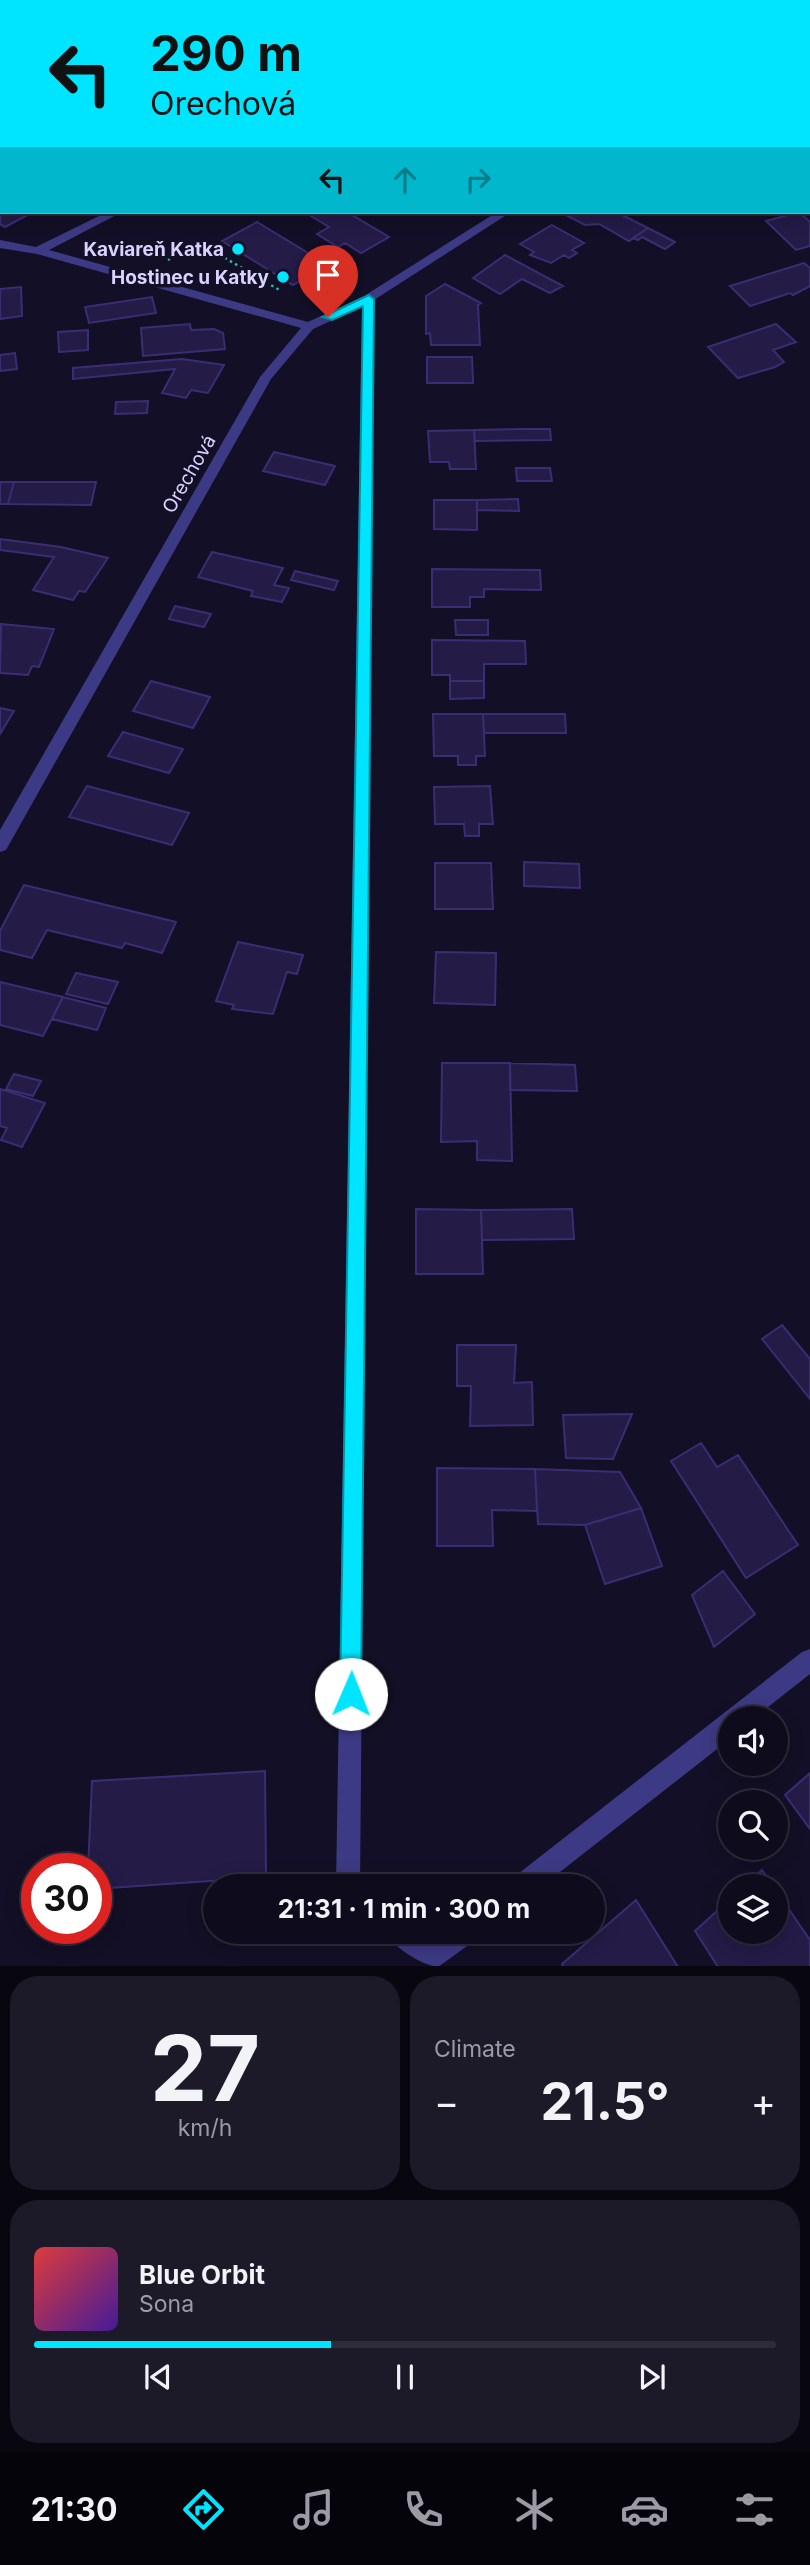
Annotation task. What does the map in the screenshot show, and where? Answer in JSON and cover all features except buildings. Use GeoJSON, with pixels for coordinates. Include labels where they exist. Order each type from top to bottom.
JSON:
{"type":"FeatureCollection","features":[{"type":"Feature","properties":{"kind":"street"},"geometry":{"type":"LineString","coordinates":[[38,251],[112,214]]}},
{"type":"Feature","properties":{"kind":"street","name":"Orechová"},"geometry":{"type":"LineString","coordinates":[[0,845],[267,377],[309,326],[369,299],[502,214]]}},
{"type":"Feature","properties":{"kind":"street"},"geometry":{"type":"LineString","coordinates":[[0,244],[38,251],[309,326]]}},
{"type":"Feature","properties":{"kind":"street"},"geometry":{"type":"LineString","coordinates":[[348,1874],[369,299]]}},
{"type":"Feature","properties":{"kind":"street"},"geometry":{"type":"LineString","coordinates":[[751,1706],[810,1660]]}},
{"type":"Feature","properties":{"kind":"street"},"geometry":{"type":"LineString","coordinates":[[538,1874],[718,1733]]}},
{"type":"Feature","properties":{"kind":"street"},"geometry":{"type":"LineString","coordinates":[[418,1944],[436,1955],[450,1944]]}},
{"type":"Feature","properties":{"kind":"path"},"geometry":{"type":"LineString","coordinates":[[137,278],[198,242],[328,317]]}},
{"type":"Feature","properties":{"kind":"place","name":"Kaviareň Katka"},"geometry":{"type":"Point","coordinates":[238,249]}},
{"type":"Feature","properties":{"kind":"place","name":"Hostinec u Katky"},"geometry":{"type":"Point","coordinates":[283,277]}},
{"type":"Feature","properties":{"kind":"route"},"geometry":{"type":"LineString","coordinates":[[328,317],[369,299],[351,1694]]}}]}
